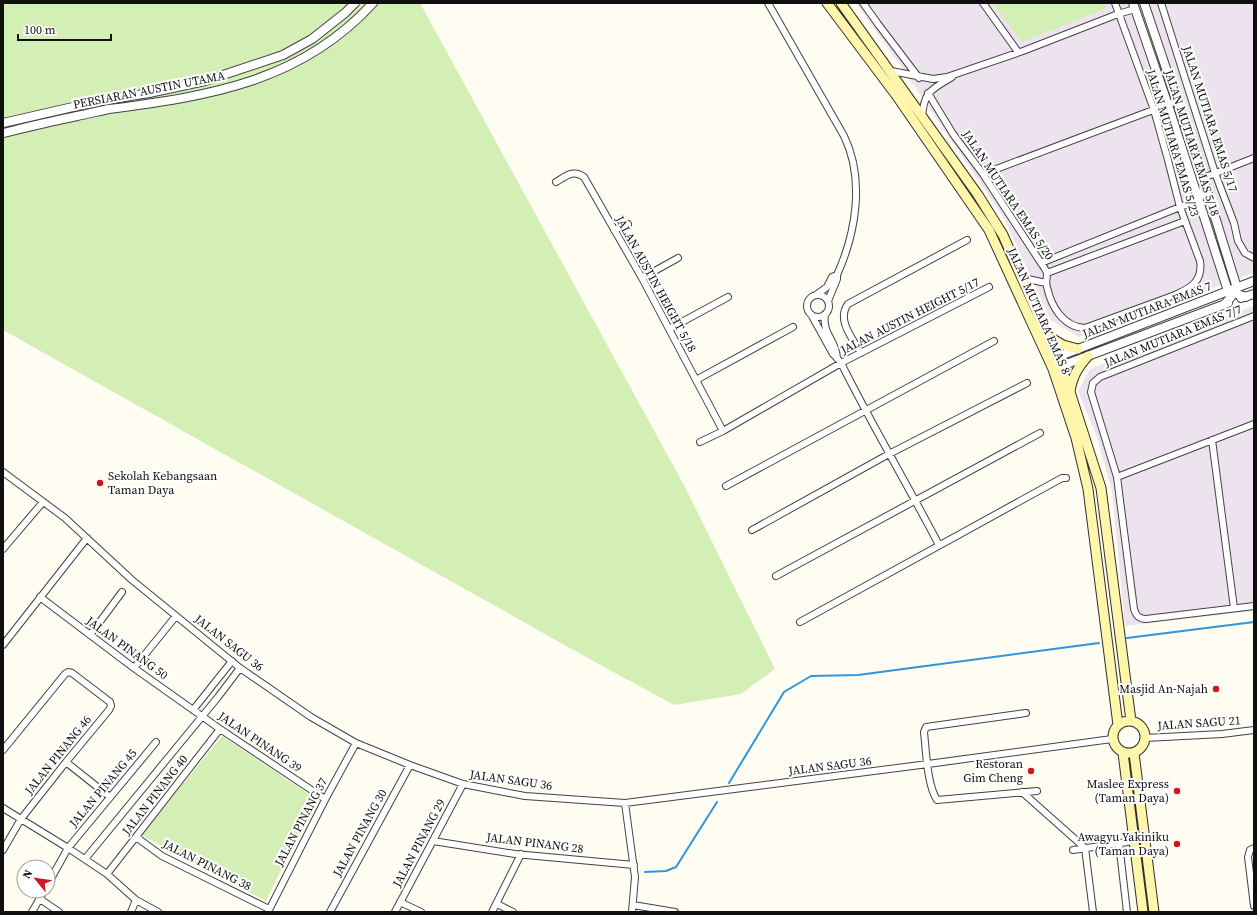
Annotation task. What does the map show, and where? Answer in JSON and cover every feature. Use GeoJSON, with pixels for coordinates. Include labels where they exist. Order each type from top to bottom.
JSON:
{"type":"FeatureCollection","features":[{"type":"Feature","properties":{"kind":"main road","name":"JALAN MUTIARA EMAS 8"},"geometry":{"type":"LineString","coordinates":[[828,3],[896,95],[989,230],[1070,392],[1100,488],[1131,721]]}},
{"type":"Feature","properties":{"kind":"main road","name":"JALAN MUTIARA EMAS 8"},"geometry":{"type":"LineString","coordinates":[[841,3],[978,195],[1003,234],[1048,336],[1076,438],[1088,489],[1118,725]]}},
{"type":"Feature","properties":{"kind":"main road"},"geometry":{"type":"LineString","coordinates":[[1048,336],[1063,345],[1078,349]]}},
{"type":"Feature","properties":{"kind":"main road"},"geometry":{"type":"LineString","coordinates":[[1070,392],[1071,384],[1076,373],[1088,356]]}},
{"type":"Feature","properties":{"kind":"main road"},"geometry":{"type":"LineString","coordinates":[[1126,721],[1136,722],[1143,729],[1145,738],[1142,747],[1134,753],[1123,753],[1116,747],[1112,739],[1118,725],[1126,721]]}},
{"type":"Feature","properties":{"kind":"main road"},"geometry":{"type":"LineString","coordinates":[[1123,753],[1143,912]]}},
{"type":"Feature","properties":{"kind":"main road"},"geometry":{"type":"LineString","coordinates":[[1134,753],[1154,912]]}},
{"type":"Feature","properties":{"kind":"street","name":"PERSIARAN AUSTIN UTAMA"},"geometry":{"type":"LineString","coordinates":[[3,124],[99,101],[148,93],[205,81],[276,57],[312,39],[345,13],[355,3]]}},
{"type":"Feature","properties":{"kind":"street","name":"PERSIARAN AUSTIN UTAMA"},"geometry":{"type":"LineString","coordinates":[[3,133],[108,109],[168,101],[245,84],[279,71],[313,53],[343,31],[373,3]]}},
{"type":"Feature","properties":{"kind":"street"},"geometry":{"type":"LineString","coordinates":[[768,3],[844,136],[852,156],[855,185],[854,221],[848,249],[828,301],[824,326],[837,352],[839,360],[865,410],[939,545]]}},
{"type":"Feature","properties":{"kind":"street"},"geometry":{"type":"LineString","coordinates":[[863,3],[919,78]]}},
{"type":"Feature","properties":{"kind":"street"},"geometry":{"type":"LineString","coordinates":[[983,3],[1018,52]]}},
{"type":"Feature","properties":{"kind":"street","name":"JALAN MUTIARA EMAS 5/23"},"geometry":{"type":"LineString","coordinates":[[1114,3],[1154,110],[1180,207],[1200,266],[1198,278],[1190,288]]}},
{"type":"Feature","properties":{"kind":"street","name":"JALAN MUTIARA EMAS 5/18"},"geometry":{"type":"LineString","coordinates":[[1144,3],[1203,178],[1233,291]]}},
{"type":"Feature","properties":{"kind":"street","name":"JALAN MUTIARA EMAS 5/17"},"geometry":{"type":"LineString","coordinates":[[1162,3],[1215,173],[1234,223],[1238,241],[1242,250],[1254,258]]}},
{"type":"Feature","properties":{"kind":"street"},"geometry":{"type":"LineString","coordinates":[[890,71],[933,80],[959,74],[1118,14],[1134,6]]}},
{"type":"Feature","properties":{"kind":"street","name":"JALAN MUTIARA EMAS 5/18"},"geometry":{"type":"LineString","coordinates":[[1134,6],[1199,201],[1233,291]]}},
{"type":"Feature","properties":{"kind":"street"},"geometry":{"type":"LineString","coordinates":[[922,117],[923,104],[928,93],[959,74]]}},
{"type":"Feature","properties":{"kind":"street","name":"JALAN MUTIARA EMAS 5/20"},"geometry":{"type":"LineString","coordinates":[[928,93],[953,134],[983,174],[1041,263],[1047,273],[1046,283],[1052,304],[1060,316],[1068,324],[1077,328],[1085,328],[1175,295],[1190,288]]}},
{"type":"Feature","properties":{"kind":"street"},"geometry":{"type":"LineString","coordinates":[[983,174],[1177,101]]}},
{"type":"Feature","properties":{"kind":"street"},"geometry":{"type":"LineString","coordinates":[[1041,263],[1180,207],[1199,201],[1202,195],[1203,178],[1254,158]]}},
{"type":"Feature","properties":{"kind":"street","name":"JALAN AUSTIN HEIGHT 5/18"},"geometry":{"type":"LineString","coordinates":[[556,182],[571,174],[578,173],[584,177],[670,329],[723,431]]}},
{"type":"Feature","properties":{"kind":"street"},"geometry":{"type":"LineString","coordinates":[[1047,273],[1185,221]]}},
{"type":"Feature","properties":{"kind":"street"},"geometry":{"type":"LineString","coordinates":[[614,230],[628,224]]}},
{"type":"Feature","properties":{"kind":"street"},"geometry":{"type":"LineString","coordinates":[[861,353],[843,320],[844,309],[848,304],[967,240]]}},
{"type":"Feature","properties":{"kind":"street"},"geometry":{"type":"LineString","coordinates":[[642,278],[678,258]]}},
{"type":"Feature","properties":{"kind":"street"},"geometry":{"type":"LineString","coordinates":[[837,275],[832,277],[827,287],[810,298],[807,304],[807,311],[812,316],[833,354],[839,360]]}},
{"type":"Feature","properties":{"kind":"street"},"geometry":{"type":"LineString","coordinates":[[1023,278],[1046,283]]}},
{"type":"Feature","properties":{"kind":"street","name":"JALAN MUTIARA EMAS 7"},"geometry":{"type":"LineString","coordinates":[[1055,363],[1078,349],[1233,291],[1254,281]]}},
{"type":"Feature","properties":{"kind":"street","name":"JALAN AUSTIN HEIGHT 5/17"},"geometry":{"type":"LineString","coordinates":[[700,442],[723,431],[839,360],[861,353],[989,287]]}},
{"type":"Feature","properties":{"kind":"street"},"geometry":{"type":"LineString","coordinates":[[1224,305],[1233,291],[1250,295]]}},
{"type":"Feature","properties":{"kind":"street"},"geometry":{"type":"LineString","coordinates":[[816,295],[823,296],[828,301]]}},
{"type":"Feature","properties":{"kind":"street","name":"JALAN MUTIARA EMAS 7"},"geometry":{"type":"LineString","coordinates":[[1055,363],[1088,356],[1250,295]]}},
{"type":"Feature","properties":{"kind":"street"},"geometry":{"type":"LineString","coordinates":[[670,329],[728,297]]}},
{"type":"Feature","properties":{"kind":"street"},"geometry":{"type":"LineString","coordinates":[[812,316],[819,317],[825,314]]}},
{"type":"Feature","properties":{"kind":"street","name":"JALAN MUTIARA EMAS 7/7"},"geometry":{"type":"LineString","coordinates":[[1117,477],[1091,396],[1091,387],[1095,380],[1254,316]]}},
{"type":"Feature","properties":{"kind":"street"},"geometry":{"type":"LineString","coordinates":[[696,380],[793,327]]}},
{"type":"Feature","properties":{"kind":"street"},"geometry":{"type":"LineString","coordinates":[[726,486],[994,341]]}},
{"type":"Feature","properties":{"kind":"street"},"geometry":{"type":"LineString","coordinates":[[752,530],[889,454],[1027,383]]}},
{"type":"Feature","properties":{"kind":"street"},"geometry":{"type":"LineString","coordinates":[[1254,424],[1117,477],[1133,605],[1137,615],[1143,619],[1254,606]]}},
{"type":"Feature","properties":{"kind":"street"},"geometry":{"type":"LineString","coordinates":[[776,576],[1040,433]]}},
{"type":"Feature","properties":{"kind":"street"},"geometry":{"type":"LineString","coordinates":[[1212,440],[1234,608]]}},
{"type":"Feature","properties":{"kind":"street","name":"JALAN SAGU 36"},"geometry":{"type":"LineString","coordinates":[[3,473],[65,518],[132,580],[240,668],[311,717],[356,743],[410,765],[463,784],[525,796],[625,803],[1112,739]]}},
{"type":"Feature","properties":{"kind":"street"},"geometry":{"type":"LineString","coordinates":[[800,622],[1062,478],[1066,478]]}},
{"type":"Feature","properties":{"kind":"street"},"geometry":{"type":"LineString","coordinates":[[3,549],[43,502]]}},
{"type":"Feature","properties":{"kind":"street"},"geometry":{"type":"LineString","coordinates":[[3,645],[87,538]]}},
{"type":"Feature","properties":{"kind":"street"},"geometry":{"type":"LineString","coordinates":[[90,635],[122,592]]}},
{"type":"Feature","properties":{"kind":"street","name":"JALAN PINANG 50"},"geometry":{"type":"LineString","coordinates":[[40,597],[134,668],[203,716]]}},
{"type":"Feature","properties":{"kind":"street"},"geometry":{"type":"LineString","coordinates":[[134,668],[176,616]]}},
{"type":"Feature","properties":{"kind":"street"},"geometry":{"type":"LineString","coordinates":[[193,710],[232,661]]}},
{"type":"Feature","properties":{"kind":"street"},"geometry":{"type":"LineString","coordinates":[[85,859],[203,716],[240,668]]}},
{"type":"Feature","properties":{"kind":"street","name":"JALAN PINANG 46"},"geometry":{"type":"LineString","coordinates":[[3,750],[68,672],[72,673],[110,702],[111,706],[109,710],[22,819],[3,850]]}},
{"type":"Feature","properties":{"kind":"street"},"geometry":{"type":"LineString","coordinates":[[1026,713],[926,727],[924,732],[930,783],[934,796],[937,800],[1037,790]]}},
{"type":"Feature","properties":{"kind":"street","name":"JALAN PINANG 39"},"geometry":{"type":"LineString","coordinates":[[203,716],[325,799]]}},
{"type":"Feature","properties":{"kind":"street","name":"JALAN PINANG 40"},"geometry":{"type":"LineString","coordinates":[[107,874],[220,729]]}},
{"type":"Feature","properties":{"kind":"street","name":"JALAN SAGU 21"},"geometry":{"type":"LineString","coordinates":[[1145,738],[1222,734],[1254,730]]}},
{"type":"Feature","properties":{"kind":"street","name":"JALAN PINANG 45"},"geometry":{"type":"LineString","coordinates":[[56,870],[68,848],[156,742]]}},
{"type":"Feature","properties":{"kind":"street","name":"JALAN PINANG 37"},"geometry":{"type":"LineString","coordinates":[[269,911],[325,799],[356,743]]}},
{"type":"Feature","properties":{"kind":"street"},"geometry":{"type":"LineString","coordinates":[[66,762],[110,797]]}},
{"type":"Feature","properties":{"kind":"street","name":"JALAN PINANG 30"},"geometry":{"type":"LineString","coordinates":[[330,912],[410,765]]}},
{"type":"Feature","properties":{"kind":"street","name":"JALAN PINANG 29"},"geometry":{"type":"LineString","coordinates":[[395,912],[463,784]]}},
{"type":"Feature","properties":{"kind":"street"},"geometry":{"type":"LineString","coordinates":[[1022,792],[1085,848],[1093,912]]}},
{"type":"Feature","properties":{"kind":"street"},"geometry":{"type":"LineString","coordinates":[[625,803],[635,877],[632,909],[675,912]]}},
{"type":"Feature","properties":{"kind":"street"},"geometry":{"type":"LineString","coordinates":[[3,808],[85,859],[107,874],[136,900],[158,912]]}},
{"type":"Feature","properties":{"kind":"street","name":"JALAN PINANG 38"},"geometry":{"type":"LineString","coordinates":[[136,837],[162,856],[269,911]]}},
{"type":"Feature","properties":{"kind":"street"},"geometry":{"type":"LineString","coordinates":[[1073,850],[1134,840]]}},
{"type":"Feature","properties":{"kind":"street","name":"JALAN PINANG 28"},"geometry":{"type":"LineString","coordinates":[[433,841],[521,854],[634,865]]}},
{"type":"Feature","properties":{"kind":"street"},"geometry":{"type":"LineString","coordinates":[[1119,843],[1127,912]]}},
{"type":"Feature","properties":{"kind":"street"},"geometry":{"type":"LineString","coordinates":[[1254,848],[1250,850],[1248,857],[1254,906]]}},
{"type":"Feature","properties":{"kind":"street"},"geometry":{"type":"LineString","coordinates":[[492,912],[521,854]]}},
{"type":"Feature","properties":{"kind":"street"},"geometry":{"type":"LineString","coordinates":[[32,912],[39,899]]}},
{"type":"Feature","properties":{"kind":"street"},"geometry":{"type":"LineString","coordinates":[[41,899],[58,912]]}},
{"type":"Feature","properties":{"kind":"street"},"geometry":{"type":"LineString","coordinates":[[131,912],[136,900]]}},
{"type":"Feature","properties":{"kind":"street"},"geometry":{"type":"LineString","coordinates":[[400,902],[421,912]]}},
{"type":"Feature","properties":{"kind":"street"},"geometry":{"type":"LineString","coordinates":[[496,904],[513,912]]}},
{"type":"Feature","properties":{"kind":"shaded area"},"geometry":{"type":"Polygon","coordinates":[[[856,3],[1254,3],[1254,273],[1079,337],[1051,320],[1004,218],[856,3]]]}},
{"type":"Feature","properties":{"kind":"shaded area"},"geometry":{"type":"Polygon","coordinates":[[[1254,306],[1254,611],[1125,626],[1112,491],[1097,437],[1078,391],[1090,369],[1254,306]]]}},
{"type":"Feature","properties":{"kind":"green space"},"geometry":{"type":"Polygon","coordinates":[[[3,3],[420,3],[686,489],[775,669],[741,694],[674,705],[3,330],[3,3]]]}},
{"type":"Feature","properties":{"kind":"green space"},"geometry":{"type":"Polygon","coordinates":[[[992,3],[1106,3],[1107,8],[1022,42],[992,3]]]}},
{"type":"Feature","properties":{"kind":"green space"},"geometry":{"type":"Polygon","coordinates":[[[222,736],[316,799],[266,901],[141,835],[222,736]]]}},
{"type":"Feature","properties":{"kind":"waterway"},"geometry":{"type":"LineString","coordinates":[[1127,638],[1254,622]]}},
{"type":"Feature","properties":{"kind":"waterway"},"geometry":{"type":"LineString","coordinates":[[729,783],[784,692],[811,676],[858,675],[1099,643]]}},
{"type":"Feature","properties":{"kind":"waterway"},"geometry":{"type":"LineString","coordinates":[[645,872],[666,871],[676,867],[717,802]]}},
{"type":"Feature","properties":{"kind":"place","name":"Sekolah Kebangsaan Taman Daya"},"geometry":{"type":"Point","coordinates":[100,483]}},
{"type":"Feature","properties":{"kind":"place","name":"Masjid An-Najah"},"geometry":{"type":"Point","coordinates":[1216,689]}},
{"type":"Feature","properties":{"kind":"place","name":"Restoran Gim Cheng"},"geometry":{"type":"Point","coordinates":[1031,771]}},
{"type":"Feature","properties":{"kind":"place","name":"Maslee Express (Taman Daya)"},"geometry":{"type":"Point","coordinates":[1177,791]}},
{"type":"Feature","properties":{"kind":"place","name":"Awagyu Yakiniku (Taman Daya)"},"geometry":{"type":"Point","coordinates":[1177,844]}}]}
